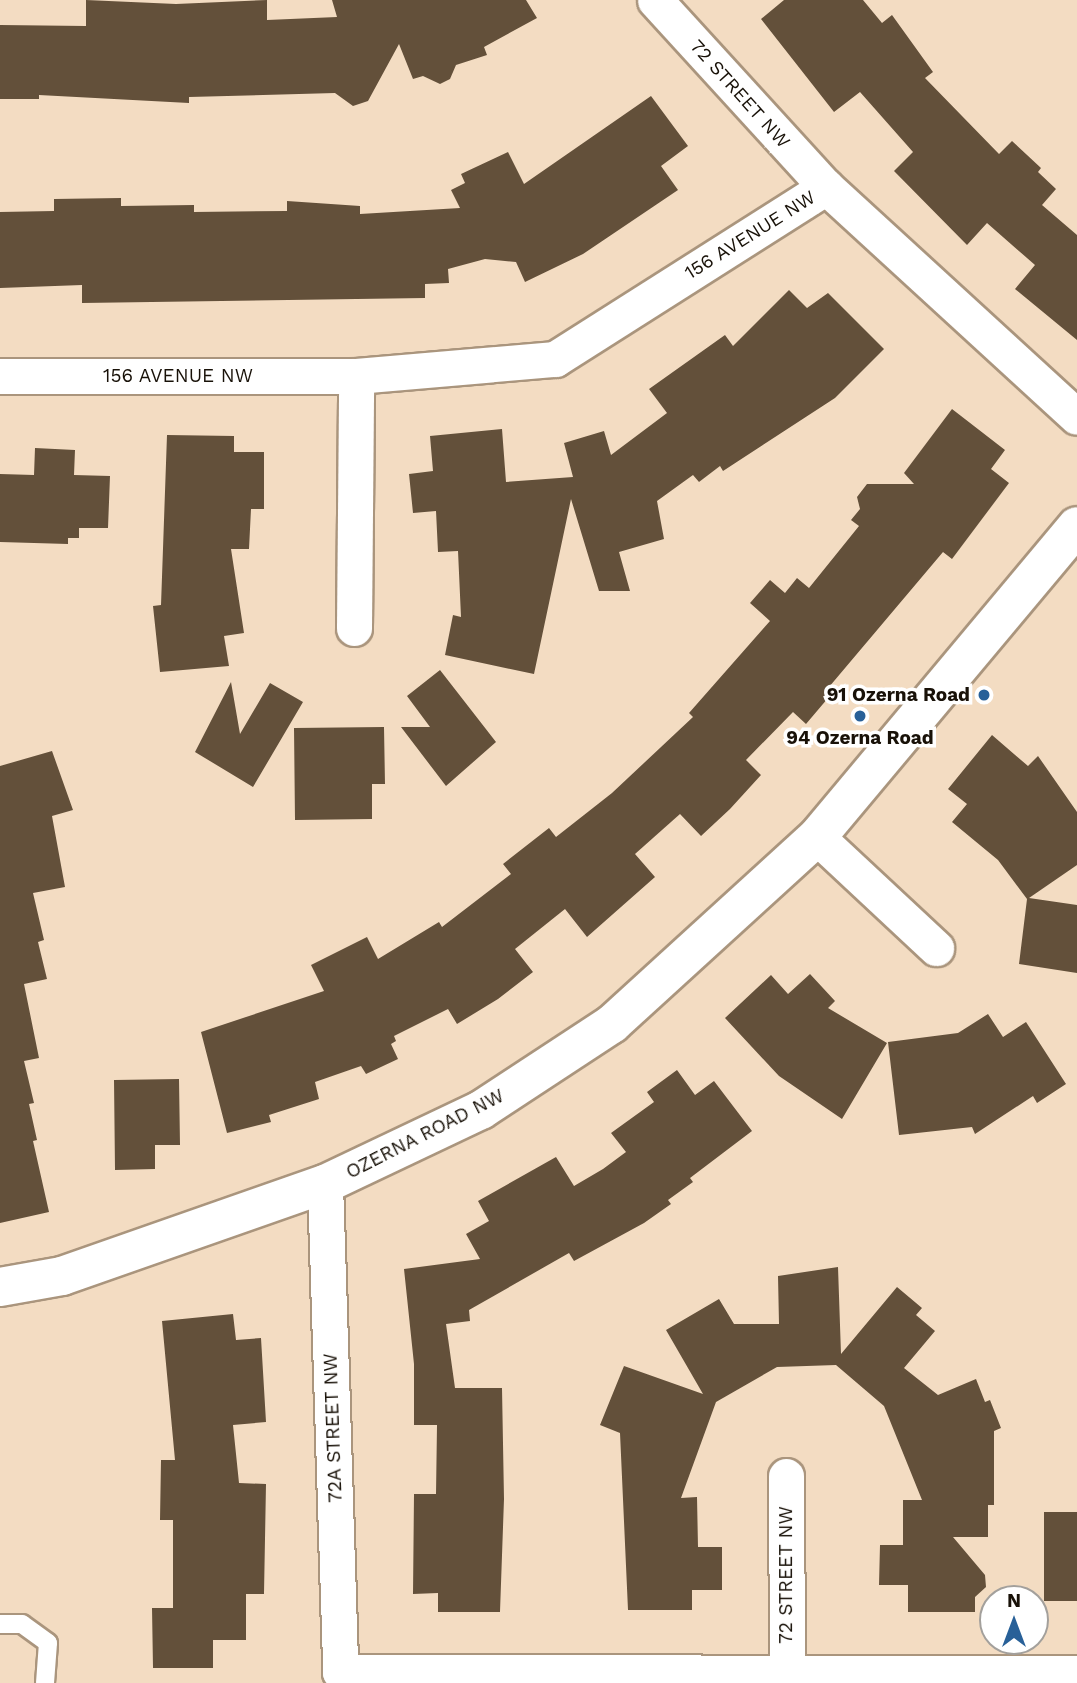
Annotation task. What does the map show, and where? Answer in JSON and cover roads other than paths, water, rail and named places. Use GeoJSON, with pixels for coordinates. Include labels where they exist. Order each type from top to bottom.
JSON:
{"type":"FeatureCollection","features":[{"type":"Feature","properties":{"kind":"street","name":"72 STREET NW"},"geometry":{"type":"LineString","coordinates":[[655,0],[826,187]]}},
{"type":"Feature","properties":{"kind":"street","name":"156 AVENUE NW"},"geometry":{"type":"LineString","coordinates":[[0,376],[356,376],[555,359],[826,187],[1077,417]]}},
{"type":"Feature","properties":{"kind":"street"},"geometry":{"type":"LineString","coordinates":[[354,628],[356,376]]}},
{"type":"Feature","properties":{"kind":"street","name":"OZERNA ROAD NW"},"geometry":{"type":"LineString","coordinates":[[0,1287],[62,1276],[325,1184],[481,1110],[612,1024],[817,837],[1077,526]]}},
{"type":"Feature","properties":{"kind":"street"},"geometry":{"type":"LineString","coordinates":[[817,837],[936,948]]}},
{"type":"Feature","properties":{"kind":"street","name":"72A STREET NW"},"geometry":{"type":"LineString","coordinates":[[325,1184],[340,1672],[787,1674]]}},
{"type":"Feature","properties":{"kind":"street","name":"72 STREET NW"},"geometry":{"type":"LineString","coordinates":[[786,1476],[787,1674]]}},
{"type":"Feature","properties":{"kind":"street"},"geometry":{"type":"LineString","coordinates":[[787,1674],[1077,1673]]}},
{"type":"Feature","properties":{"kind":"lane"},"geometry":{"type":"LineString","coordinates":[[0,1624],[22,1624],[48,1643],[45,1683]]}},
{"type":"Feature","properties":{"kind":"place","name":"91 Ozerna Road"},"geometry":{"type":"Point","coordinates":[984,695]}},
{"type":"Feature","properties":{"kind":"place","name":"94 Ozerna Road"},"geometry":{"type":"Point","coordinates":[860,716]}}]}
